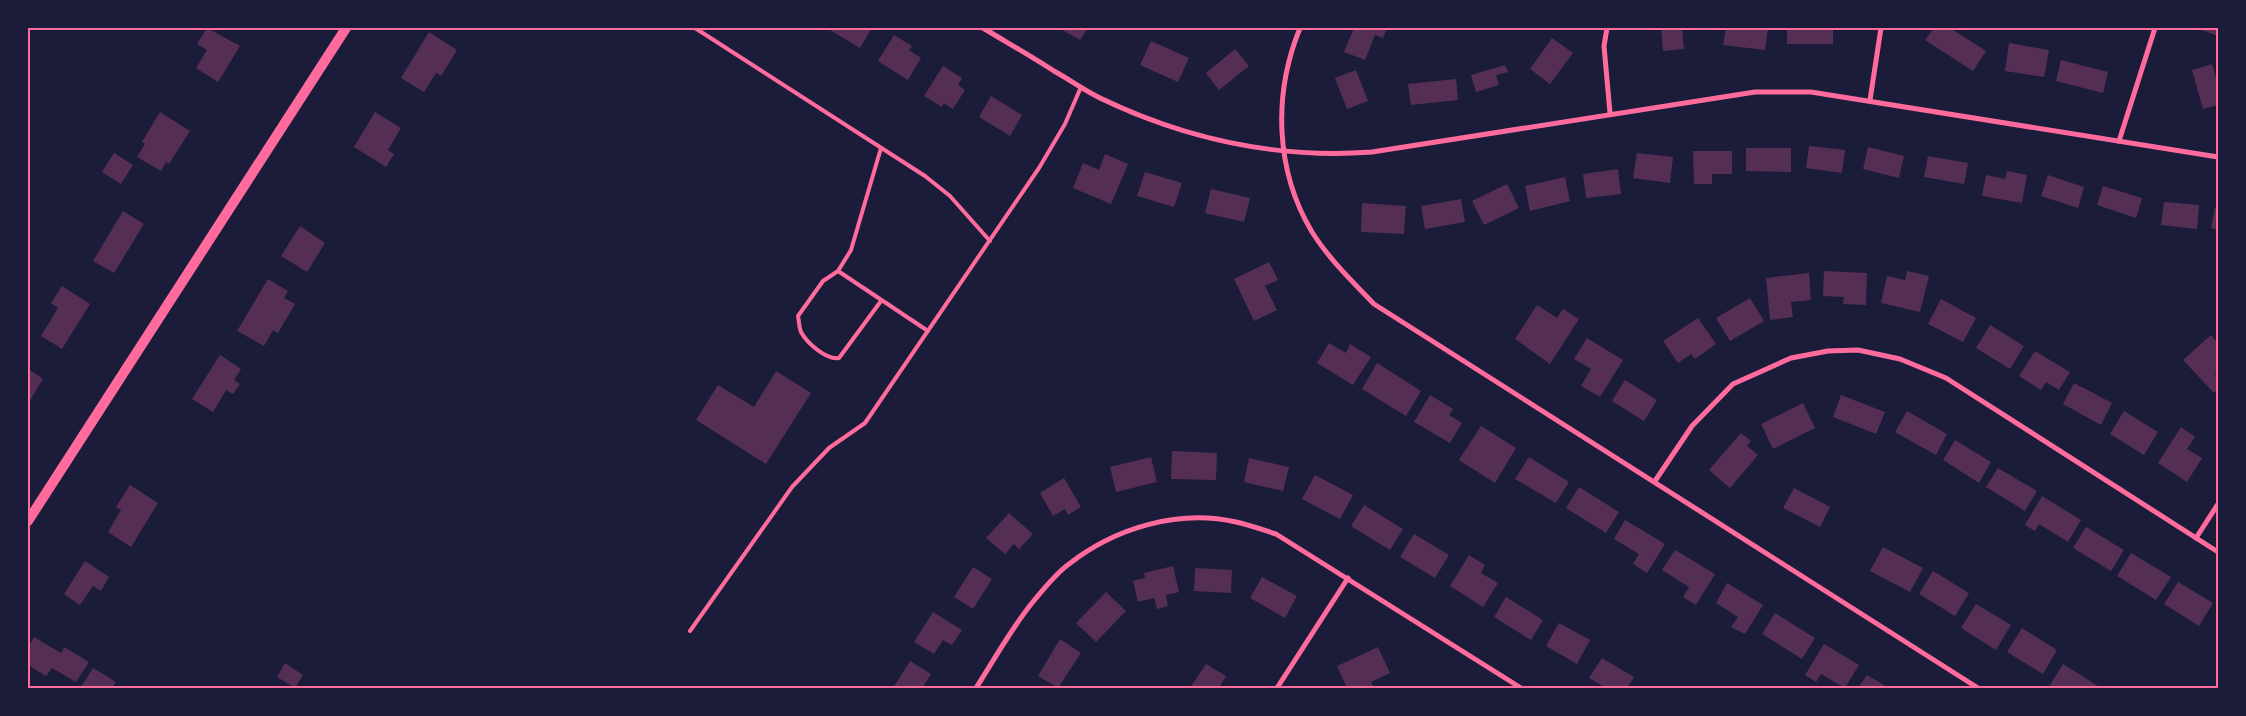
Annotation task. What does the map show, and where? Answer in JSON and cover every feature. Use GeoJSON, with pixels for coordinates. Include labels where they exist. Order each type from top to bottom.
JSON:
{"type":"FeatureCollection","features":[{"type":"Feature","properties":{"kind":"main road"},"geometry":{"type":"LineString","coordinates":[[28,521],[346,28]]}},
{"type":"Feature","properties":{"kind":"street"},"geometry":{"type":"LineString","coordinates":[[983,28],[1081,86],[1140,116],[1200,136],[1283,152],[1334,154],[1372,152],[1610,113],[1755,92],[1811,92],[2218,157]]}},
{"type":"Feature","properties":{"kind":"street"},"geometry":{"type":"LineString","coordinates":[[993,34],[998,28]]}},
{"type":"Feature","properties":{"kind":"street"},"geometry":{"type":"LineString","coordinates":[[1300,28],[1286,75],[1281,109],[1283,152],[1294,194],[1312,232],[1337,266],[1374,304],[1978,688]]}},
{"type":"Feature","properties":{"kind":"street"},"geometry":{"type":"LineString","coordinates":[[1607,28],[1604,46],[1610,113]]}},
{"type":"Feature","properties":{"kind":"street"},"geometry":{"type":"LineString","coordinates":[[1870,100],[1881,28]]}},
{"type":"Feature","properties":{"kind":"street"},"geometry":{"type":"LineString","coordinates":[[2119,141],[2155,28]]}},
{"type":"Feature","properties":{"kind":"street"},"geometry":{"type":"LineString","coordinates":[[1655,482],[1692,426],[1733,384],[1791,358],[1828,351],[1858,350],[1900,359],[1946,378],[2218,552]]}},
{"type":"Feature","properties":{"kind":"street"},"geometry":{"type":"LineString","coordinates":[[2196,538],[2218,504]]}},
{"type":"Feature","properties":{"kind":"street"},"geometry":{"type":"LineString","coordinates":[[976,688],[1031,604],[1067,565],[1102,542],[1131,529],[1173,519],[1204,518],[1236,522],[1276,534],[1522,688]]}},
{"type":"Feature","properties":{"kind":"street"},"geometry":{"type":"LineString","coordinates":[[1276,688],[1348,578]]}},
{"type":"Feature","properties":{"kind":"lane"},"geometry":{"type":"LineString","coordinates":[[695,28],[925,176],[950,196],[990,241]]}},
{"type":"Feature","properties":{"kind":"lane"},"geometry":{"type":"LineString","coordinates":[[690,631],[792,487],[829,448],[865,423],[1040,168],[1065,124],[1081,86]]}},
{"type":"Feature","properties":{"kind":"lane"},"geometry":{"type":"LineString","coordinates":[[881,148],[851,250],[838,271],[823,281],[798,316],[800,331],[813,345],[832,359],[839,358],[881,301]]}},
{"type":"Feature","properties":{"kind":"lane"},"geometry":{"type":"LineString","coordinates":[[838,271],[928,331]]}},
{"type":"Feature","properties":{"kind":"building"},"geometry":{"type":"Polygon","coordinates":[[[207,28],[240,46],[218,82],[196,68],[207,50],[197,44],[207,28]]]}},
{"type":"Feature","properties":{"kind":"building"},"geometry":{"type":"Polygon","coordinates":[[[831,28],[872,28],[860,48],[830,30],[831,28]]]}},
{"type":"Feature","properties":{"kind":"building"},"geometry":{"type":"Polygon","coordinates":[[[1059,28],[1088,28],[1080,40],[1059,28]]]}},
{"type":"Feature","properties":{"kind":"building"},"geometry":{"type":"Polygon","coordinates":[[[1354,28],[1387,28],[1383,38],[1375,35],[1365,60],[1344,52],[1354,28]]]}},
{"type":"Feature","properties":{"kind":"building"},"geometry":{"type":"Polygon","coordinates":[[[1661,28],[1682,28],[1684,49],[1663,51],[1661,28]]]}},
{"type":"Feature","properties":{"kind":"building"},"geometry":{"type":"Polygon","coordinates":[[[1726,28],[1768,28],[1765,50],[1723,45],[1726,28]]]}},
{"type":"Feature","properties":{"kind":"building"},"geometry":{"type":"Polygon","coordinates":[[[1787,28],[1833,28],[1833,44],[1787,44],[1787,28]]]}},
{"type":"Feature","properties":{"kind":"building"},"geometry":{"type":"Polygon","coordinates":[[[1934,28],[1950,28],[1986,51],[1973,71],[1925,40],[1934,28]]]}},
{"type":"Feature","properties":{"kind":"building"},"geometry":{"type":"Polygon","coordinates":[[[2197,28],[2218,28],[2218,36],[2197,28]]]}},
{"type":"Feature","properties":{"kind":"building"},"geometry":{"type":"Polygon","coordinates":[[[429,32],[457,50],[441,76],[436,73],[424,92],[401,78],[429,32]]]}},
{"type":"Feature","properties":{"kind":"building"},"geometry":{"type":"Polygon","coordinates":[[[894,35],[912,46],[909,50],[921,58],[908,80],[878,61],[894,35]]]}},
{"type":"Feature","properties":{"kind":"building"},"geometry":{"type":"Polygon","coordinates":[[[1552,38],[1573,53],[1550,84],[1530,69],[1552,38]]]}},
{"type":"Feature","properties":{"kind":"building"},"geometry":{"type":"Polygon","coordinates":[[[1151,41],[1189,58],[1178,82],[1140,65],[1151,41]]]}},
{"type":"Feature","properties":{"kind":"building"},"geometry":{"type":"Polygon","coordinates":[[[2009,43],[2049,50],[2044,77],[2005,71],[2009,43]]]}},
{"type":"Feature","properties":{"kind":"building"},"geometry":{"type":"Polygon","coordinates":[[[1235,49],[1249,66],[1219,90],[1206,73],[1235,49]]]}},
{"type":"Feature","properties":{"kind":"building"},"geometry":{"type":"Polygon","coordinates":[[[2061,60],[2108,72],[2103,93],[2056,81],[2061,60]]]}},
{"type":"Feature","properties":{"kind":"building"},"geometry":{"type":"Polygon","coordinates":[[[2212,64],[2218,85],[2218,105],[2203,109],[2192,70],[2212,64]]]}},
{"type":"Feature","properties":{"kind":"building"},"geometry":{"type":"Polygon","coordinates":[[[1505,65],[1508,72],[1496,75],[1499,85],[1476,92],[1471,75],[1505,65]]]}},
{"type":"Feature","properties":{"kind":"building"},"geometry":{"type":"Polygon","coordinates":[[[943,66],[962,78],[958,85],[965,90],[953,109],[944,103],[942,107],[924,96],[943,66]]]}},
{"type":"Feature","properties":{"kind":"building"},"geometry":{"type":"Polygon","coordinates":[[[1356,70],[1368,101],[1347,109],[1335,78],[1356,70]]]}},
{"type":"Feature","properties":{"kind":"building"},"geometry":{"type":"Polygon","coordinates":[[[1456,79],[1458,100],[1411,105],[1408,84],[1456,79]]]}},
{"type":"Feature","properties":{"kind":"building"},"geometry":{"type":"Polygon","coordinates":[[[991,96],[1022,115],[1010,136],[979,117],[991,96]]]}},
{"type":"Feature","properties":{"kind":"building"},"geometry":{"type":"Polygon","coordinates":[[[160,112],[190,131],[169,164],[166,162],[161,171],[137,157],[145,144],[142,142],[160,112]]]}},
{"type":"Feature","properties":{"kind":"building"},"geometry":{"type":"Polygon","coordinates":[[[375,112],[401,128],[388,150],[394,154],[386,167],[354,147],[375,112]]]}},
{"type":"Feature","properties":{"kind":"building"},"geometry":{"type":"Polygon","coordinates":[[[1809,146],[1845,150],[1842,173],[1806,168],[1809,146]]]}},
{"type":"Feature","properties":{"kind":"building"},"geometry":{"type":"Polygon","coordinates":[[[1868,147],[1904,156],[1899,178],[1863,169],[1868,147]]]}},
{"type":"Feature","properties":{"kind":"building"},"geometry":{"type":"Polygon","coordinates":[[[1746,148],[1791,148],[1791,172],[1746,171],[1746,148]]]}},
{"type":"Feature","properties":{"kind":"building"},"geometry":{"type":"Polygon","coordinates":[[[1693,151],[1732,151],[1732,174],[1712,174],[1712,184],[1694,184],[1693,151]]]}},
{"type":"Feature","properties":{"kind":"building"},"geometry":{"type":"Polygon","coordinates":[[[114,153],[133,165],[121,184],[102,172],[114,153]]]}},
{"type":"Feature","properties":{"kind":"building"},"geometry":{"type":"Polygon","coordinates":[[[1637,153],[1673,157],[1670,183],[1633,178],[1637,153]]]}},
{"type":"Feature","properties":{"kind":"building"},"geometry":{"type":"Polygon","coordinates":[[[1105,154],[1128,164],[1111,204],[1073,188],[1083,163],[1099,170],[1105,154]]]}},
{"type":"Feature","properties":{"kind":"building"},"geometry":{"type":"Polygon","coordinates":[[[1928,156],[1968,163],[1964,184],[1924,177],[1928,156]]]}},
{"type":"Feature","properties":{"kind":"building"},"geometry":{"type":"Polygon","coordinates":[[[1618,169],[1621,194],[1586,198],[1583,174],[1618,169]]]}},
{"type":"Feature","properties":{"kind":"building"},"geometry":{"type":"Polygon","coordinates":[[[2007,171],[2027,175],[2022,203],[1982,196],[1986,175],[2005,179],[2007,171]]]}},
{"type":"Feature","properties":{"kind":"building"},"geometry":{"type":"Polygon","coordinates":[[[1145,172],[1182,183],[1174,207],[1137,196],[1145,172]]]}},
{"type":"Feature","properties":{"kind":"building"},"geometry":{"type":"Polygon","coordinates":[[[2048,175],[2084,187],[2078,208],[2041,196],[2048,175]]]}},
{"type":"Feature","properties":{"kind":"building"},"geometry":{"type":"Polygon","coordinates":[[[1565,177],[1570,201],[1530,211],[1525,186],[1565,177]]]}},
{"type":"Feature","properties":{"kind":"building"},"geometry":{"type":"Polygon","coordinates":[[[1507,184],[1519,208],[1484,225],[1472,201],[1507,184]]]}},
{"type":"Feature","properties":{"kind":"building"},"geometry":{"type":"Polygon","coordinates":[[[2103,186],[2142,198],[2136,218],[2097,205],[2103,186]]]}},
{"type":"Feature","properties":{"kind":"building"},"geometry":{"type":"Polygon","coordinates":[[[1211,189],[1250,198],[1244,222],[1205,213],[1211,189]]]}},
{"type":"Feature","properties":{"kind":"building"},"geometry":{"type":"Polygon","coordinates":[[[1461,199],[1465,222],[1425,229],[1421,206],[1461,199]]]}},
{"type":"Feature","properties":{"kind":"building"},"geometry":{"type":"Polygon","coordinates":[[[2164,202],[2199,205],[2197,229],[2161,225],[2164,202]]]}},
{"type":"Feature","properties":{"kind":"building"},"geometry":{"type":"Polygon","coordinates":[[[1362,203],[1406,206],[1404,234],[1361,232],[1362,203]]]}},
{"type":"Feature","properties":{"kind":"building"},"geometry":{"type":"Polygon","coordinates":[[[2215,208],[2218,208],[2218,230],[2211,228],[2215,208]]]}},
{"type":"Feature","properties":{"kind":"building"},"geometry":{"type":"Polygon","coordinates":[[[123,211],[144,224],[114,273],[93,261],[123,211]]]}},
{"type":"Feature","properties":{"kind":"building"},"geometry":{"type":"Polygon","coordinates":[[[300,226],[325,243],[307,272],[281,256],[300,226]]]}},
{"type":"Feature","properties":{"kind":"building"},"geometry":{"type":"Polygon","coordinates":[[[1269,262],[1278,280],[1265,286],[1277,310],[1254,321],[1234,279],[1269,262]]]}},
{"type":"Feature","properties":{"kind":"building"},"geometry":{"type":"Polygon","coordinates":[[[1824,271],[1867,273],[1866,305],[1843,304],[1844,297],[1823,296],[1824,271]]]}},
{"type":"Feature","properties":{"kind":"building"},"geometry":{"type":"Polygon","coordinates":[[[1907,271],[1929,276],[1920,312],[1881,303],[1887,276],[1905,280],[1907,271]]]}},
{"type":"Feature","properties":{"kind":"building"},"geometry":{"type":"Polygon","coordinates":[[[1809,273],[1811,300],[1791,302],[1793,317],[1770,320],[1766,278],[1809,273]]]}},
{"type":"Feature","properties":{"kind":"building"},"geometry":{"type":"Polygon","coordinates":[[[268,279],[288,291],[284,298],[295,304],[278,333],[273,330],[264,346],[237,331],[268,279]]]}},
{"type":"Feature","properties":{"kind":"building"},"geometry":{"type":"Polygon","coordinates":[[[62,286],[90,304],[62,349],[41,336],[58,308],[51,303],[62,286]]]}},
{"type":"Feature","properties":{"kind":"building"},"geometry":{"type":"Polygon","coordinates":[[[1750,298],[1764,321],[1730,341],[1716,318],[1750,298]]]}},
{"type":"Feature","properties":{"kind":"building"},"geometry":{"type":"Polygon","coordinates":[[[1941,299],[1976,318],[1963,342],[1928,324],[1941,299]]]}},
{"type":"Feature","properties":{"kind":"building"},"geometry":{"type":"Polygon","coordinates":[[[1537,305],[1557,318],[1563,309],[1579,319],[1550,364],[1515,339],[1537,305]]]}},
{"type":"Feature","properties":{"kind":"building"},"geometry":{"type":"Polygon","coordinates":[[[1698,318],[1716,344],[1695,359],[1691,354],[1678,363],[1663,341],[1698,318]]]}},
{"type":"Feature","properties":{"kind":"building"},"geometry":{"type":"Polygon","coordinates":[[[1990,325],[2024,346],[2010,369],[1976,348],[1990,325]]]}},
{"type":"Feature","properties":{"kind":"building"},"geometry":{"type":"Polygon","coordinates":[[[2211,335],[2218,343],[2218,371],[2215,374],[2218,378],[2218,389],[2214,393],[2183,360],[2211,335]]]}},
{"type":"Feature","properties":{"kind":"building"},"geometry":{"type":"Polygon","coordinates":[[[1587,338],[1623,360],[1600,397],[1581,386],[1591,369],[1574,359],[1587,338]]]}},
{"type":"Feature","properties":{"kind":"building"},"geometry":{"type":"Polygon","coordinates":[[[1329,343],[1346,353],[1350,344],[1371,357],[1353,385],[1317,363],[1329,343]]]}},
{"type":"Feature","properties":{"kind":"building"},"geometry":{"type":"Polygon","coordinates":[[[2035,351],[2070,372],[2059,390],[2046,382],[2041,390],[2019,376],[2035,351]]]}},
{"type":"Feature","properties":{"kind":"building"},"geometry":{"type":"Polygon","coordinates":[[[220,355],[241,369],[234,380],[240,384],[233,394],[226,390],[213,412],[192,399],[220,355]]]}},
{"type":"Feature","properties":{"kind":"building"},"geometry":{"type":"Polygon","coordinates":[[[1377,363],[1421,391],[1406,416],[1362,389],[1377,363]]]}},
{"type":"Feature","properties":{"kind":"building"},"geometry":{"type":"Polygon","coordinates":[[[28,369],[43,379],[28,404],[28,369]]]}},
{"type":"Feature","properties":{"kind":"building"},"geometry":{"type":"Polygon","coordinates":[[[776,371],[811,393],[766,464],[696,420],[718,385],[754,407],[776,371]]]}},
{"type":"Feature","properties":{"kind":"building"},"geometry":{"type":"Polygon","coordinates":[[[1625,380],[1657,400],[1644,421],[1612,401],[1625,380]]]}},
{"type":"Feature","properties":{"kind":"building"},"geometry":{"type":"Polygon","coordinates":[[[2074,383],[2112,403],[2101,425],[2063,404],[2074,383]]]}},
{"type":"Feature","properties":{"kind":"building"},"geometry":{"type":"Polygon","coordinates":[[[1430,395],[1453,409],[1449,415],[1462,423],[1450,443],[1414,422],[1430,395]]]}},
{"type":"Feature","properties":{"kind":"building"},"geometry":{"type":"Polygon","coordinates":[[[1841,395],[1885,412],[1876,434],[1833,417],[1841,395]]]}},
{"type":"Feature","properties":{"kind":"building"},"geometry":{"type":"Polygon","coordinates":[[[1803,403],[1815,428],[1773,449],[1761,424],[1803,403]]]}},
{"type":"Feature","properties":{"kind":"building"},"geometry":{"type":"Polygon","coordinates":[[[1907,411],[1947,434],[1936,455],[1895,432],[1907,411]]]}},
{"type":"Feature","properties":{"kind":"building"},"geometry":{"type":"Polygon","coordinates":[[[2124,411],[2158,432],[2144,455],[2110,434],[2124,411]]]}},
{"type":"Feature","properties":{"kind":"building"},"geometry":{"type":"Polygon","coordinates":[[[1481,426],[1516,448],[1495,483],[1459,460],[1481,426]]]}},
{"type":"Feature","properties":{"kind":"building"},"geometry":{"type":"Polygon","coordinates":[[[2181,427],[2195,437],[2187,449],[2202,458],[2187,482],[2158,463],[2181,427]]]}},
{"type":"Feature","properties":{"kind":"building"},"geometry":{"type":"Polygon","coordinates":[[[1741,433],[1751,441],[1747,446],[1758,455],[1730,488],[1709,470],[1741,433]]]}},
{"type":"Feature","properties":{"kind":"building"},"geometry":{"type":"Polygon","coordinates":[[[1955,440],[1991,462],[1979,483],[1943,460],[1955,440]]]}},
{"type":"Feature","properties":{"kind":"building"},"geometry":{"type":"Polygon","coordinates":[[[1172,451],[1217,453],[1216,480],[1171,479],[1172,451]]]}},
{"type":"Feature","properties":{"kind":"building"},"geometry":{"type":"Polygon","coordinates":[[[1151,457],[1157,482],[1116,492],[1110,467],[1151,457]]]}},
{"type":"Feature","properties":{"kind":"building"},"geometry":{"type":"Polygon","coordinates":[[[1529,457],[1569,482],[1556,503],[1515,479],[1529,457]]]}},
{"type":"Feature","properties":{"kind":"building"},"geometry":{"type":"Polygon","coordinates":[[[1249,458],[1289,467],[1283,491],[1244,482],[1249,458]]]}},
{"type":"Feature","properties":{"kind":"building"},"geometry":{"type":"Polygon","coordinates":[[[1998,468],[2037,491],[2025,511],[1986,487],[1998,468]]]}},
{"type":"Feature","properties":{"kind":"building"},"geometry":{"type":"Polygon","coordinates":[[[1315,475],[1353,495],[1340,519],[1302,499],[1315,475]]]}},
{"type":"Feature","properties":{"kind":"building"},"geometry":{"type":"Polygon","coordinates":[[[1064,478],[1081,507],[1068,515],[1065,509],[1053,516],[1040,493],[1064,478]]]}},
{"type":"Feature","properties":{"kind":"building"},"geometry":{"type":"Polygon","coordinates":[[[130,485],[158,503],[131,547],[108,532],[121,510],[116,507],[130,485]]]}},
{"type":"Feature","properties":{"kind":"building"},"geometry":{"type":"Polygon","coordinates":[[[1579,487],[1619,512],[1606,533],[1566,508],[1579,487]]]}},
{"type":"Feature","properties":{"kind":"building"},"geometry":{"type":"Polygon","coordinates":[[[1794,488],[1830,507],[1820,527],[1783,508],[1794,488]]]}},
{"type":"Feature","properties":{"kind":"building"},"geometry":{"type":"Polygon","coordinates":[[[2042,496],[2081,520],[2068,542],[2039,524],[2035,531],[2025,525],[2042,496]]]}},
{"type":"Feature","properties":{"kind":"building"},"geometry":{"type":"Polygon","coordinates":[[[1364,505],[1403,529],[1390,550],[1351,526],[1364,505]]]}},
{"type":"Feature","properties":{"kind":"building"},"geometry":{"type":"Polygon","coordinates":[[[1009,513],[1033,534],[1019,549],[1014,544],[1005,554],[986,538],[1009,513]]]}},
{"type":"Feature","properties":{"kind":"building"},"geometry":{"type":"Polygon","coordinates":[[[1625,520],[1665,544],[1647,573],[1633,564],[1639,554],[1614,539],[1625,520]]]}},
{"type":"Feature","properties":{"kind":"building"},"geometry":{"type":"Polygon","coordinates":[[[2086,527],[2124,550],[2111,571],[2073,548],[2086,527]]]}},
{"type":"Feature","properties":{"kind":"building"},"geometry":{"type":"Polygon","coordinates":[[[1414,534],[1449,555],[1435,578],[1400,557],[1414,534]]]}},
{"type":"Feature","properties":{"kind":"building"},"geometry":{"type":"Polygon","coordinates":[[[1883,547],[1923,568],[1910,592],[1870,571],[1883,547]]]}},
{"type":"Feature","properties":{"kind":"building"},"geometry":{"type":"Polygon","coordinates":[[[1675,550],[1715,574],[1696,605],[1683,597],[1689,587],[1662,570],[1675,550]]]}},
{"type":"Feature","properties":{"kind":"building"},"geometry":{"type":"Polygon","coordinates":[[[2131,553],[2171,577],[2156,600],[2117,576],[2131,553]]]}},
{"type":"Feature","properties":{"kind":"building"},"geometry":{"type":"Polygon","coordinates":[[[1469,555],[1485,565],[1481,573],[1498,583],[1483,607],[1450,586],[1469,555]]]}},
{"type":"Feature","properties":{"kind":"building"},"geometry":{"type":"Polygon","coordinates":[[[85,561],[109,577],[101,591],[93,586],[80,605],[64,594],[85,561]]]}},
{"type":"Feature","properties":{"kind":"building"},"geometry":{"type":"Polygon","coordinates":[[[1173,566],[1179,592],[1166,595],[1168,606],[1157,609],[1154,598],[1138,602],[1133,581],[1145,578],[1144,573],[1173,566]]]}},
{"type":"Feature","properties":{"kind":"building"},"geometry":{"type":"Polygon","coordinates":[[[973,567],[992,579],[973,609],[954,597],[973,567]]]}},
{"type":"Feature","properties":{"kind":"building"},"geometry":{"type":"Polygon","coordinates":[[[1195,568],[1232,570],[1231,593],[1194,591],[1195,568]]]}},
{"type":"Feature","properties":{"kind":"building"},"geometry":{"type":"Polygon","coordinates":[[[1933,571],[1969,593],[1955,616],[1919,594],[1933,571]]]}},
{"type":"Feature","properties":{"kind":"building"},"geometry":{"type":"Polygon","coordinates":[[[1262,577],[1297,596],[1285,618],[1250,598],[1262,577]]]}},
{"type":"Feature","properties":{"kind":"building"},"geometry":{"type":"Polygon","coordinates":[[[2178,582],[2213,603],[2199,626],[2164,604],[2178,582]]]}},
{"type":"Feature","properties":{"kind":"building"},"geometry":{"type":"Polygon","coordinates":[[[1727,583],[1763,605],[1745,634],[1731,627],[1738,617],[1716,603],[1727,583]]]}},
{"type":"Feature","properties":{"kind":"building"},"geometry":{"type":"Polygon","coordinates":[[[1106,592],[1126,611],[1096,642],[1076,623],[1106,592]]]}},
{"type":"Feature","properties":{"kind":"building"},"geometry":{"type":"Polygon","coordinates":[[[1506,597],[1543,620],[1531,640],[1494,617],[1506,597]]]}},
{"type":"Feature","properties":{"kind":"building"},"geometry":{"type":"Polygon","coordinates":[[[1976,604],[2011,625],[1996,650],[1961,628],[1976,604]]]}},
{"type":"Feature","properties":{"kind":"building"},"geometry":{"type":"Polygon","coordinates":[[[933,612],[962,630],[952,645],[943,640],[934,654],[914,642],[933,612]]]}},
{"type":"Feature","properties":{"kind":"building"},"geometry":{"type":"Polygon","coordinates":[[[1775,613],[1815,638],[1802,659],[1762,634],[1775,613]]]}},
{"type":"Feature","properties":{"kind":"building"},"geometry":{"type":"Polygon","coordinates":[[[1559,623],[1590,640],[1577,664],[1546,646],[1559,623]]]}},
{"type":"Feature","properties":{"kind":"building"},"geometry":{"type":"Polygon","coordinates":[[[2022,628],[2057,650],[2043,674],[2007,652],[2022,628]]]}},
{"type":"Feature","properties":{"kind":"building"},"geometry":{"type":"Polygon","coordinates":[[[34,637],[61,653],[64,647],[89,662],[76,682],[52,668],[46,676],[28,665],[28,648],[34,637]]]}},
{"type":"Feature","properties":{"kind":"building"},"geometry":{"type":"Polygon","coordinates":[[[1060,639],[1081,653],[1058,688],[1038,676],[1060,639]]]}},
{"type":"Feature","properties":{"kind":"building"},"geometry":{"type":"Polygon","coordinates":[[[1824,644],[1859,665],[1845,688],[1821,674],[1816,682],[1805,675],[1824,644]]]}},
{"type":"Feature","properties":{"kind":"building"},"geometry":{"type":"Polygon","coordinates":[[[1378,647],[1390,673],[1371,682],[1374,688],[1347,688],[1337,666],[1378,647]]]}},
{"type":"Feature","properties":{"kind":"building"},"geometry":{"type":"Polygon","coordinates":[[[1602,658],[1634,677],[1627,688],[1606,688],[1589,678],[1602,658]]]}},
{"type":"Feature","properties":{"kind":"building"},"geometry":{"type":"Polygon","coordinates":[[[910,661],[931,674],[922,688],[893,688],[910,661]]]}},
{"type":"Feature","properties":{"kind":"building"},"geometry":{"type":"Polygon","coordinates":[[[285,663],[303,675],[295,688],[277,677],[285,663]]]}},
{"type":"Feature","properties":{"kind":"building"},"geometry":{"type":"Polygon","coordinates":[[[1206,664],[1226,676],[1219,688],[1190,688],[1206,664]]]}},
{"type":"Feature","properties":{"kind":"building"},"geometry":{"type":"Polygon","coordinates":[[[2063,664],[2098,686],[2096,688],[2055,688],[2050,685],[2063,664]]]}},
{"type":"Feature","properties":{"kind":"building"},"geometry":{"type":"Polygon","coordinates":[[[93,668],[116,682],[112,688],[81,687],[93,668]]]}},
{"type":"Feature","properties":{"kind":"building"},"geometry":{"type":"Polygon","coordinates":[[[1867,675],[1889,688],[1858,688],[1867,675]]]}}]}
